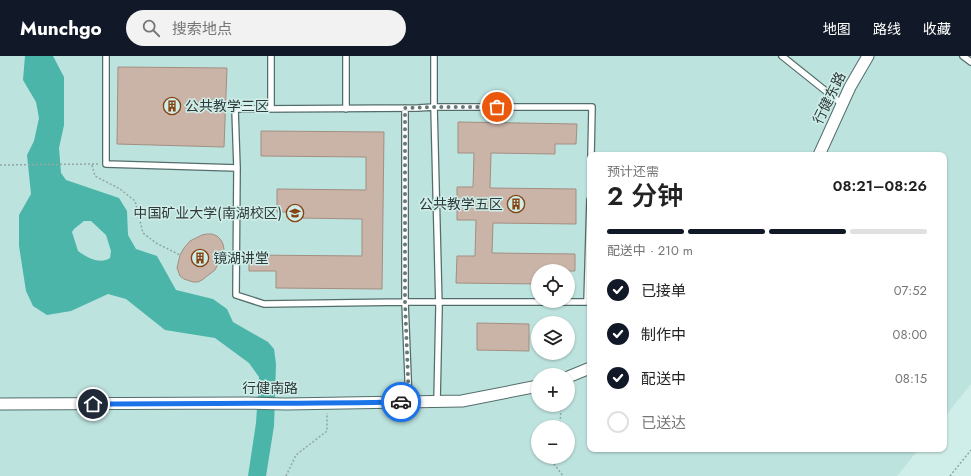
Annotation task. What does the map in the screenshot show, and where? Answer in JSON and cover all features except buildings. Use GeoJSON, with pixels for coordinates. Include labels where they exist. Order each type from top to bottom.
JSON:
{"type":"FeatureCollection","features":[{"type":"Feature","properties":{"kind":"street","name":"行健东路"},"geometry":{"type":"LineString","coordinates":[[820,152],[850,87],[868,56]]}},
{"type":"Feature","properties":{"kind":"street"},"geometry":{"type":"LineString","coordinates":[[575,374],[587,369]]}},
{"type":"Feature","properties":{"kind":"street","name":"行健南路"},"geometry":{"type":"LineString","coordinates":[[0,404],[286,404],[437,402],[462,401],[531,387]]}},
{"type":"Feature","properties":{"kind":"lane"},"geometry":{"type":"LineString","coordinates":[[106,56],[106,164],[237,168]]}},
{"type":"Feature","properties":{"kind":"lane"},"geometry":{"type":"LineString","coordinates":[[270,56],[271,109]]}},
{"type":"Feature","properties":{"kind":"lane"},"geometry":{"type":"LineString","coordinates":[[346,56],[346,109]]}},
{"type":"Feature","properties":{"kind":"lane"},"geometry":{"type":"LineString","coordinates":[[434,56],[438,302],[437,402]]}},
{"type":"Feature","properties":{"kind":"lane"},"geometry":{"type":"LineString","coordinates":[[782,56],[842,104]]}},
{"type":"Feature","properties":{"kind":"lane"},"geometry":{"type":"LineString","coordinates":[[963,56],[971,62]]}},
{"type":"Feature","properties":{"kind":"lane"},"geometry":{"type":"LineString","coordinates":[[587,302],[264,304],[236,296],[237,168],[235,109],[592,107],[591,152]]}},
{"type":"Feature","properties":{"kind":"lane"},"geometry":{"type":"LineString","coordinates":[[405,108],[405,302],[409,402]]}},
{"type":"Feature","properties":{"kind":"path"},"geometry":{"type":"LineString","coordinates":[[92,164],[95,176],[120,189],[135,201],[143,233],[156,243],[180,255]]}},
{"type":"Feature","properties":{"kind":"path"},"geometry":{"type":"LineString","coordinates":[[0,165],[106,164]]}},
{"type":"Feature","properties":{"kind":"path"},"geometry":{"type":"LineString","coordinates":[[286,476],[296,455],[327,431],[327,407]]}},
{"type":"Feature","properties":{"kind":"path"},"geometry":{"type":"LineString","coordinates":[[950,476],[971,450]]}},
{"type":"Feature","properties":{"kind":"path"},"geometry":{"type":"LineString","coordinates":[[554,464],[563,476]]}},
{"type":"Feature","properties":{"kind":"shaded area","name":"中国矿业大学(南湖校区)"},"geometry":{"type":"Polygon","coordinates":[[[0,56],[971,56],[971,384],[947,414],[947,152],[587,152],[587,452],[917,452],[897,476],[0,476],[0,56]]]}},
{"type":"Feature","properties":{"kind":"water"},"geometry":{"type":"Polygon","coordinates":[[[25,56],[53,56],[64,77],[64,125],[59,148],[61,173],[66,180],[119,198],[127,211],[128,235],[136,249],[157,256],[176,290],[213,299],[227,309],[233,322],[268,342],[274,349],[276,364],[274,426],[266,476],[248,476],[256,423],[259,377],[249,363],[215,338],[165,330],[126,299],[108,294],[71,311],[47,315],[33,306],[26,291],[19,246],[19,215],[31,194],[27,155],[34,141],[39,118],[36,102],[23,80],[25,56]],[[84,221],[72,232],[78,251],[93,259],[102,261],[106,260],[110,258],[111,251],[106,235],[91,221],[84,221]]]}},
{"type":"Feature","properties":{"kind":"way so far"},"geometry":{"type":"LineString","coordinates":[[401,402],[409,402],[405,302],[405,108],[497,107]]}},
{"type":"Feature","properties":{"kind":"place","name":"公共教学三区"},"geometry":{"type":"Point","coordinates":[172,106]}},
{"type":"Feature","properties":{"kind":"place","name":"公共教学五区"},"geometry":{"type":"Point","coordinates":[516,204]}},
{"type":"Feature","properties":{"kind":"place","name":"中国矿业大学(南湖校区)"},"geometry":{"type":"Point","coordinates":[295,213]}},
{"type":"Feature","properties":{"kind":"place","name":"镜湖讲堂"},"geometry":{"type":"Point","coordinates":[200,258]}},
{"type":"Feature","properties":{"kind":"route"},"geometry":{"type":"LineString","coordinates":[[93,404],[286,404],[401,402]]}}]}
